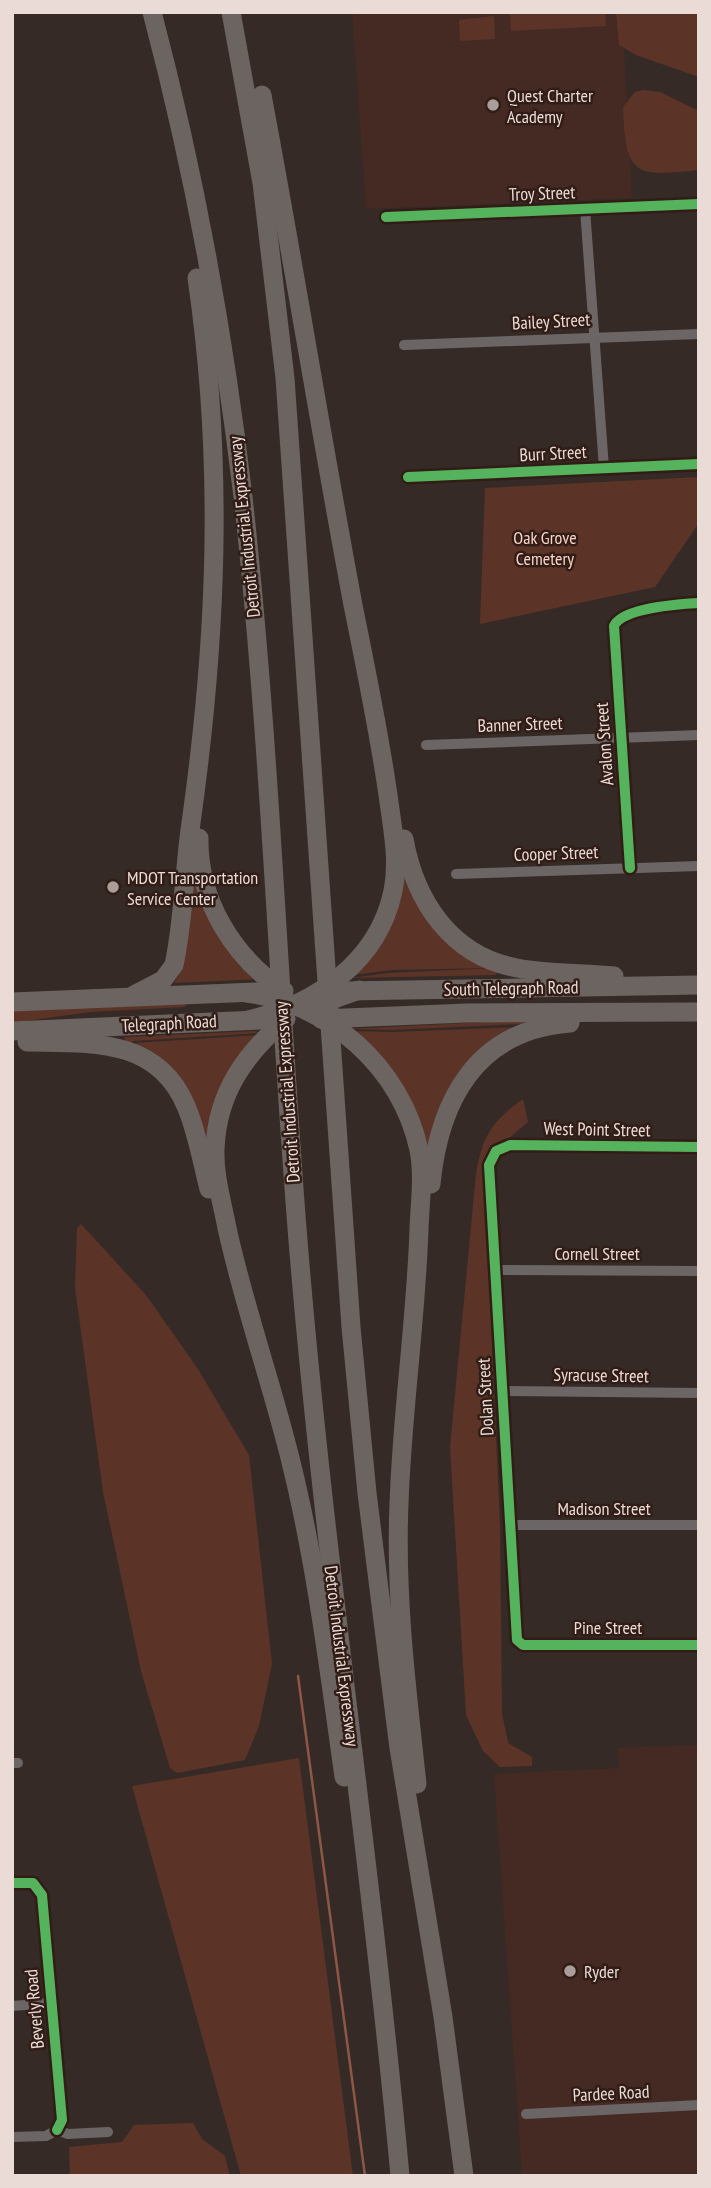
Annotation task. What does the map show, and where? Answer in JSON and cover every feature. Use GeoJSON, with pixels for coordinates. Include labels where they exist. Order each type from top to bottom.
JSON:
{"type":"FeatureCollection","features":[{"type":"Feature","properties":{"kind":"highway","name":"Detroit Industrial Expressway"},"geometry":{"type":"LineString","coordinates":[[152,12],[170,86],[223,353],[243,497],[258,667],[285,1077],[322,1499],[378,1953],[400,2176]]}},
{"type":"Feature","properties":{"kind":"highway"},"geometry":{"type":"LineString","coordinates":[[231,12],[262,183],[285,378],[351,1327],[378,1584],[399,1748],[443,2017],[464,2176]]}},
{"type":"Feature","properties":{"kind":"highway"},"geometry":{"type":"LineString","coordinates":[[244,12],[386,769],[394,838],[392,892],[385,915],[364,951],[246,1059],[224,1097],[215,1150],[216,1174],[233,1254],[277,1408],[304,1521],[359,1873],[378,1953]]}},
{"type":"Feature","properties":{"kind":"highway"},"geometry":{"type":"LineString","coordinates":[[134,995],[163,980],[174,965],[197,788],[215,587],[216,475],[201,304],[177,156],[170,86]]}},
{"type":"Feature","properties":{"kind":"highway"},"geometry":{"type":"LineString","coordinates":[[386,769],[414,881],[425,905],[456,940],[486,958],[515,968],[699,985]]}},
{"type":"Feature","properties":{"kind":"highway"},"geometry":{"type":"LineString","coordinates":[[197,788],[200,862],[211,904],[224,931],[249,962],[378,1066],[397,1090],[409,1119],[421,1169],[419,1258],[399,1504],[399,1582],[403,1657],[419,1799],[448,1992],[443,2017]]}},
{"type":"Feature","properties":{"kind":"highway","name":"South Telegraph Road"},"geometry":{"type":"LineString","coordinates":[[305,1005],[359,990],[699,985]]}},
{"type":"Feature","properties":{"kind":"highway","name":"Telegraph Road"},"geometry":{"type":"LineString","coordinates":[[12,1002],[134,995],[246,993],[305,1005]]}},
{"type":"Feature","properties":{"kind":"highway","name":"South Telegraph Road"},"geometry":{"type":"LineString","coordinates":[[305,1005],[360,1017],[467,1013],[699,1013]]}},
{"type":"Feature","properties":{"kind":"highway","name":"Telegraph Road"},"geometry":{"type":"LineString","coordinates":[[12,1031],[248,1020],[305,1005]]}},
{"type":"Feature","properties":{"kind":"highway"},"geometry":{"type":"LineString","coordinates":[[419,1258],[426,1230],[434,1148],[461,1082],[475,1065],[513,1038],[538,1028],[562,1023],[699,1013]]}},
{"type":"Feature","properties":{"kind":"highway"},"geometry":{"type":"LineString","coordinates":[[12,1041],[111,1045],[131,1050],[171,1081],[186,1106],[215,1209],[233,1254]]}},
{"type":"Feature","properties":{"kind":"street","name":"Troy Street"},"geometry":{"type":"LineString","coordinates":[[386,217],[699,204]]}},
{"type":"Feature","properties":{"kind":"street"},"geometry":{"type":"LineString","coordinates":[[585,209],[604,468]]}},
{"type":"Feature","properties":{"kind":"street","name":"Bailey Street"},"geometry":{"type":"LineString","coordinates":[[404,345],[699,334]]}},
{"type":"Feature","properties":{"kind":"street","name":"Burr Street"},"geometry":{"type":"LineString","coordinates":[[408,477],[699,464]]}},
{"type":"Feature","properties":{"kind":"street","name":"Avalon Street"},"geometry":{"type":"LineString","coordinates":[[630,868],[614,625],[618,619],[664,606],[699,603]]}},
{"type":"Feature","properties":{"kind":"street","name":"Banner Street"},"geometry":{"type":"LineString","coordinates":[[426,745],[699,735]]}},
{"type":"Feature","properties":{"kind":"street","name":"Cooper Street"},"geometry":{"type":"LineString","coordinates":[[456,874],[699,866]]}},
{"type":"Feature","properties":{"kind":"street","name":"West Point Street"},"geometry":{"type":"LineString","coordinates":[[496,1151],[510,1145],[699,1147]]}},
{"type":"Feature","properties":{"kind":"street","name":"Dolan Street"},"geometry":{"type":"LineString","coordinates":[[496,1151],[489,1165],[515,1635],[519,1642]]}},
{"type":"Feature","properties":{"kind":"street","name":"Cornell Street"},"geometry":{"type":"LineString","coordinates":[[495,1270],[699,1271]]}},
{"type":"Feature","properties":{"kind":"street","name":"Syracuse Street"},"geometry":{"type":"LineString","coordinates":[[502,1391],[699,1393]]}},
{"type":"Feature","properties":{"kind":"street","name":"Madison Street"},"geometry":{"type":"LineString","coordinates":[[509,1525],[699,1525]]}},
{"type":"Feature","properties":{"kind":"street","name":"Pine Street"},"geometry":{"type":"LineString","coordinates":[[519,1642],[523,1645],[699,1645]]}},
{"type":"Feature","properties":{"kind":"street","name":"Beverly Road"},"geometry":{"type":"LineString","coordinates":[[12,1883],[36,1885],[41,1895],[62,2120],[57,2130]]}},
{"type":"Feature","properties":{"kind":"street"},"geometry":{"type":"LineString","coordinates":[[12,2006],[51,2003]]}},
{"type":"Feature","properties":{"kind":"street","name":"Pardee Road"},"geometry":{"type":"LineString","coordinates":[[526,2114],[699,2105]]}},
{"type":"Feature","properties":{"kind":"street"},"geometry":{"type":"LineString","coordinates":[[12,2137],[46,2136],[57,2130],[68,2134],[108,2132]]}},
{"type":"Feature","properties":{"kind":"shaded area","name":"Quest Charter Academy"},"geometry":{"type":"Polygon","coordinates":[[[352,12],[622,12],[632,198],[366,209],[352,12]]]}},
{"type":"Feature","properties":{"kind":"shaded area"},"geometry":{"type":"Polygon","coordinates":[[[699,1745],[699,2176],[522,2176],[494,1774],[619,1768],[618,1748],[699,1745]]]}},
{"type":"Feature","properties":{"kind":"green space"},"geometry":{"type":"Polygon","coordinates":[[[510,12],[605,12],[606,26],[511,31],[510,12]]]}},
{"type":"Feature","properties":{"kind":"green space"},"geometry":{"type":"Polygon","coordinates":[[[616,12],[699,12],[699,77],[636,55],[619,45],[616,12]]]}},
{"type":"Feature","properties":{"kind":"green space"},"geometry":{"type":"Polygon","coordinates":[[[494,16],[495,39],[460,41],[459,20],[494,16]]]}},
{"type":"Feature","properties":{"kind":"green space"},"geometry":{"type":"Polygon","coordinates":[[[635,92],[660,92],[699,111],[699,170],[660,173],[647,171],[637,167],[631,159],[624,130],[623,107],[635,92]]]}},
{"type":"Feature","properties":{"kind":"green space","name":"Oak Grove Cemetery"},"geometry":{"type":"Polygon","coordinates":[[[699,477],[699,523],[655,587],[480,624],[485,488],[699,477]]]}},
{"type":"Feature","properties":{"kind":"green space"},"geometry":{"type":"Polygon","coordinates":[[[401,877],[407,877],[490,968],[393,970],[352,975],[401,877]]]}},
{"type":"Feature","properties":{"kind":"green space"},"geometry":{"type":"Polygon","coordinates":[[[195,885],[259,979],[174,983],[179,974],[191,886],[195,885]]]}},
{"type":"Feature","properties":{"kind":"green space"},"geometry":{"type":"Polygon","coordinates":[[[497,968],[496,975],[351,978],[388,973],[497,968]]]}},
{"type":"Feature","properties":{"kind":"green space"},"geometry":{"type":"Polygon","coordinates":[[[186,1003],[185,1007],[90,1012],[12,1023],[12,1010],[186,1003]]]}},
{"type":"Feature","properties":{"kind":"green space"},"geometry":{"type":"Polygon","coordinates":[[[526,1020],[524,1028],[521,1024],[391,1030],[346,1029],[526,1020]]]}},
{"type":"Feature","properties":{"kind":"green space"},"geometry":{"type":"Polygon","coordinates":[[[520,1027],[505,1038],[431,1144],[424,1146],[348,1031],[392,1032],[520,1027]]]}},
{"type":"Feature","properties":{"kind":"green space"},"geometry":{"type":"Polygon","coordinates":[[[259,1033],[133,1041],[131,1046],[124,1043],[125,1037],[259,1033]]]}},
{"type":"Feature","properties":{"kind":"green space"},"geometry":{"type":"Polygon","coordinates":[[[259,1035],[206,1140],[193,1114],[133,1047],[135,1043],[259,1035]]]}},
{"type":"Feature","properties":{"kind":"green space"},"geometry":{"type":"Polygon","coordinates":[[[523,1099],[528,1122],[487,1157],[486,1205],[500,1527],[502,1713],[508,1743],[532,1757],[532,1766],[500,1767],[483,1751],[466,1715],[450,1447],[476,1174],[490,1130],[523,1099]]]}},
{"type":"Feature","properties":{"kind":"green space"},"geometry":{"type":"Polygon","coordinates":[[[81,1224],[146,1295],[198,1369],[249,1455],[272,1664],[259,1726],[245,1760],[177,1773],[170,1768],[141,1671],[103,1492],[75,1288],[77,1228],[81,1224]]]}},
{"type":"Feature","properties":{"kind":"green space"},"geometry":{"type":"Polygon","coordinates":[[[299,1758],[353,2176],[241,2176],[132,1786],[299,1758]]]}},
{"type":"Feature","properties":{"kind":"green space"},"geometry":{"type":"Polygon","coordinates":[[[193,2123],[202,2139],[225,2156],[230,2176],[70,2176],[69,2147],[122,2142],[134,2125],[193,2123]]]}},
{"type":"Feature","properties":{"kind":"waterway"},"geometry":{"type":"LineString","coordinates":[[298,1676],[365,2176]]}},
{"type":"Feature","properties":{"kind":"cycle path"},"geometry":{"type":"LineString","coordinates":[[386,217],[699,204]]}},
{"type":"Feature","properties":{"kind":"cycle path"},"geometry":{"type":"LineString","coordinates":[[408,477],[699,464]]}},
{"type":"Feature","properties":{"kind":"cycle path"},"geometry":{"type":"LineString","coordinates":[[630,868],[614,626],[619,620],[639,611],[699,603]]}},
{"type":"Feature","properties":{"kind":"cycle path"},"geometry":{"type":"LineString","coordinates":[[699,1147],[510,1145],[496,1151],[489,1165],[517,1640],[523,1645],[699,1645]]}},
{"type":"Feature","properties":{"kind":"cycle path"},"geometry":{"type":"LineString","coordinates":[[12,1883],[33,1883],[42,1895],[62,2120],[57,2130]]}},
{"type":"Feature","properties":{"kind":"place","name":"Quest Charter Academy"},"geometry":{"type":"Point","coordinates":[493,105]}},
{"type":"Feature","properties":{"kind":"place","name":"MDOT Transportation Service Center"},"geometry":{"type":"Point","coordinates":[113,887]}},
{"type":"Feature","properties":{"kind":"place","name":"Ryder"},"geometry":{"type":"Point","coordinates":[570,1971]}}]}
